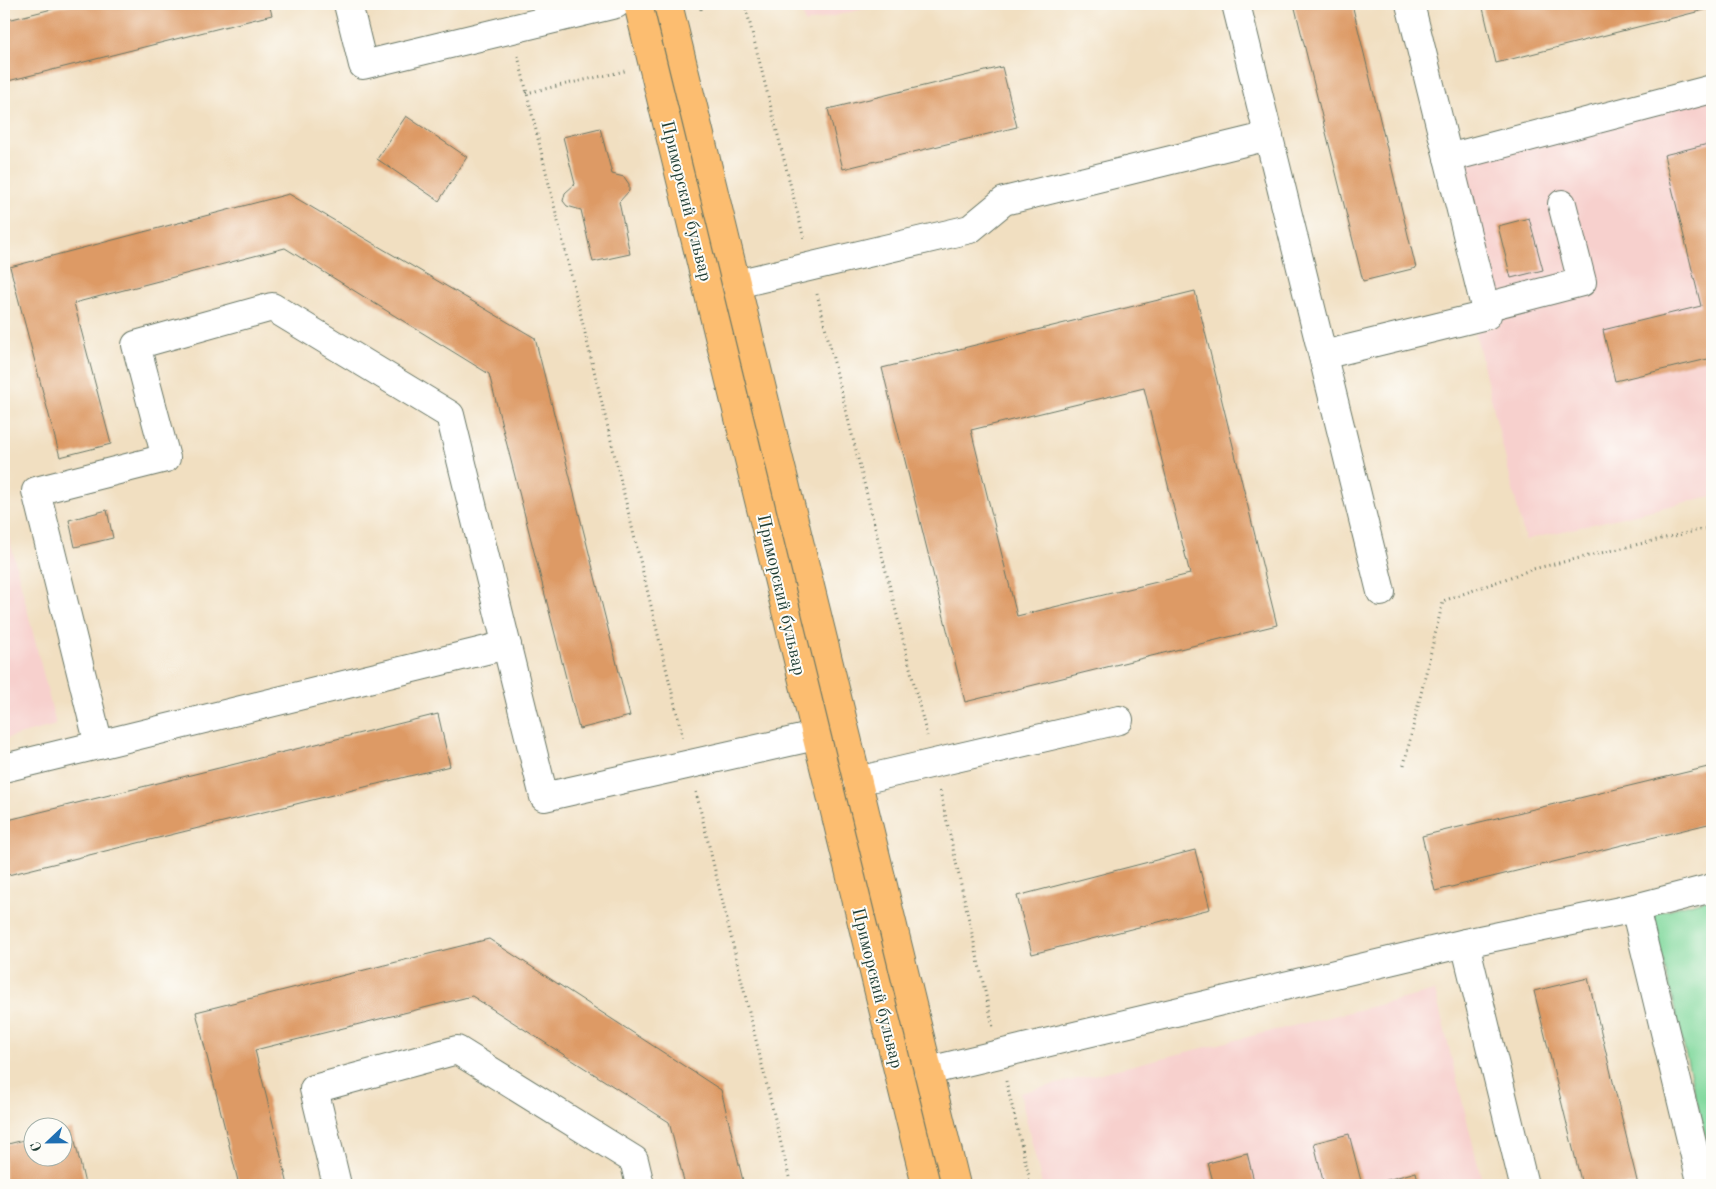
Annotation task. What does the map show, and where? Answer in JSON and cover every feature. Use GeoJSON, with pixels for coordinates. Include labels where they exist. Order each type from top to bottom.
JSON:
{"type":"FeatureCollection","features":[{"type":"Feature","properties":{"kind":"main road","name":"Приморский бульвар"},"geometry":{"type":"LineString","coordinates":[[638,4],[926,1185]]}},
{"type":"Feature","properties":{"kind":"main road"},"geometry":{"type":"LineString","coordinates":[[668,4],[956,1185]]}},
{"type":"Feature","properties":{"kind":"lane"},"geometry":{"type":"LineString","coordinates":[[348,4],[363,65],[616,4]]}},
{"type":"Feature","properties":{"kind":"lane"},"geometry":{"type":"LineString","coordinates":[[1236,4],[1381,592]]}},
{"type":"Feature","properties":{"kind":"lane"},"geometry":{"type":"LineString","coordinates":[[1323,355],[1487,315],[1410,4]]}},
{"type":"Feature","properties":{"kind":"lane"},"geometry":{"type":"LineString","coordinates":[[1448,158],[1712,89]]}},
{"type":"Feature","properties":{"kind":"lane"},"geometry":{"type":"LineString","coordinates":[[736,284],[970,229],[1004,201],[1269,136]]}},
{"type":"Feature","properties":{"kind":"lane"},"geometry":{"type":"LineString","coordinates":[[1485,307],[1582,282],[1562,204]]}},
{"type":"Feature","properties":{"kind":"lane"},"geometry":{"type":"LineString","coordinates":[[99,745],[36,491],[166,458],[136,345],[272,307],[450,415],[544,797],[815,736]]}},
{"type":"Feature","properties":{"kind":"lane"},"geometry":{"type":"LineString","coordinates":[[4,768],[507,645]]}},
{"type":"Feature","properties":{"kind":"lane"},"geometry":{"type":"LineString","coordinates":[[857,781],[1119,720]]}},
{"type":"Feature","properties":{"kind":"lane"},"geometry":{"type":"LineString","coordinates":[[928,1071],[1465,943],[1635,908],[1712,888]]}},
{"type":"Feature","properties":{"kind":"lane"},"geometry":{"type":"LineString","coordinates":[[1635,908],[1702,1185]]}},
{"type":"Feature","properties":{"kind":"lane"},"geometry":{"type":"LineString","coordinates":[[1465,943],[1524,1185]]}},
{"type":"Feature","properties":{"kind":"lane"},"geometry":{"type":"LineString","coordinates":[[337,1185],[314,1089],[457,1050],[634,1160],[640,1185]]}},
{"type":"Feature","properties":{"kind":"path"},"geometry":{"type":"LineString","coordinates":[[745,4],[933,763],[999,1054],[1031,1185]]}},
{"type":"Feature","properties":{"kind":"path"},"geometry":{"type":"LineString","coordinates":[[512,30],[791,1185]]}},
{"type":"Feature","properties":{"kind":"path"},"geometry":{"type":"LineString","coordinates":[[526,93],[626,71]]}},
{"type":"Feature","properties":{"kind":"path"},"geometry":{"type":"LineString","coordinates":[[1404,765],[1443,601],[1533,569],[1712,527]]}},
{"type":"Feature","properties":{"kind":"shaded area"},"geometry":{"type":"Polygon","coordinates":[[[800,4],[884,4],[805,23],[800,4]]]}},
{"type":"Feature","properties":{"kind":"shaded area"},"geometry":{"type":"Polygon","coordinates":[[[1712,81],[1712,496],[1525,540],[1475,331],[1499,325],[1455,149],[1712,81]]]}},
{"type":"Feature","properties":{"kind":"shaded area"},"geometry":{"type":"Polygon","coordinates":[[[4,517],[56,725],[4,739],[4,517]]]}},
{"type":"Feature","properties":{"kind":"shaded area"},"geometry":{"type":"Polygon","coordinates":[[[1435,991],[1483,1185],[1042,1185],[1020,1093],[1435,991]]]}},
{"type":"Feature","properties":{"kind":"green space"},"geometry":{"type":"Polygon","coordinates":[[[1712,898],[1712,1164],[1652,914],[1712,898]]]}},
{"type":"Feature","properties":{"kind":"building"},"geometry":{"type":"Polygon","coordinates":[[[72,4],[269,4],[272,15],[4,82],[4,21],[72,4]]]}},
{"type":"Feature","properties":{"kind":"building"},"geometry":{"type":"Polygon","coordinates":[[[1294,4],[1352,4],[1416,268],[1363,281],[1294,4]]]}},
{"type":"Feature","properties":{"kind":"building"},"geometry":{"type":"Polygon","coordinates":[[[1498,4],[1712,4],[1712,8],[1496,63],[1483,8],[1498,4]]]}},
{"type":"Feature","properties":{"kind":"building"},"geometry":{"type":"Polygon","coordinates":[[[1002,67],[1017,127],[843,169],[828,109],[1002,67]]]}},
{"type":"Feature","properties":{"kind":"building"},"geometry":{"type":"Polygon","coordinates":[[[406,116],[467,157],[439,201],[377,159],[406,116]]]}},
{"type":"Feature","properties":{"kind":"building"},"geometry":{"type":"Polygon","coordinates":[[[600,128],[612,174],[624,177],[629,184],[629,191],[619,202],[630,254],[593,262],[581,210],[567,206],[563,201],[565,193],[575,184],[563,137],[600,128]]]}},
{"type":"Feature","properties":{"kind":"building"},"geometry":{"type":"Polygon","coordinates":[[[1712,143],[1712,358],[1615,381],[1603,330],[1701,306],[1664,155],[1712,143]]]}},
{"type":"Feature","properties":{"kind":"building"},"geometry":{"type":"Polygon","coordinates":[[[289,194],[535,338],[630,716],[579,729],[489,374],[285,248],[74,303],[111,444],[60,457],[10,267],[289,194]]]}},
{"type":"Feature","properties":{"kind":"building"},"geometry":{"type":"Polygon","coordinates":[[[1529,218],[1543,270],[1511,278],[1498,226],[1529,218]]]}},
{"type":"Feature","properties":{"kind":"building"},"geometry":{"type":"Polygon","coordinates":[[[1195,291],[1277,625],[965,702],[882,368],[1195,291]],[[1144,388],[971,430],[1017,616],[1190,574],[1144,388]]]}},
{"type":"Feature","properties":{"kind":"building"},"geometry":{"type":"Polygon","coordinates":[[[107,510],[113,538],[75,547],[69,520],[107,510]]]}},
{"type":"Feature","properties":{"kind":"building"},"geometry":{"type":"Polygon","coordinates":[[[438,714],[450,766],[4,876],[4,821],[438,714]]]}},
{"type":"Feature","properties":{"kind":"building"},"geometry":{"type":"Polygon","coordinates":[[[1712,766],[1712,823],[1435,891],[1422,836],[1712,766]]]}},
{"type":"Feature","properties":{"kind":"building"},"geometry":{"type":"Polygon","coordinates":[[[1195,850],[1210,909],[1032,954],[1017,896],[1195,850]]]}},
{"type":"Feature","properties":{"kind":"building"},"geometry":{"type":"Polygon","coordinates":[[[489,939],[721,1090],[744,1185],[685,1185],[669,1122],[472,996],[255,1050],[288,1185],[239,1185],[196,1012],[489,939]]]}},
{"type":"Feature","properties":{"kind":"building"},"geometry":{"type":"Polygon","coordinates":[[[1588,978],[1638,1185],[1582,1185],[1534,991],[1588,978]]]}},
{"type":"Feature","properties":{"kind":"building"},"geometry":{"type":"Polygon","coordinates":[[[72,1128],[85,1184],[5,1185],[4,1145],[22,1140],[22,1166],[72,1166],[72,1128]]]}},
{"type":"Feature","properties":{"kind":"building"},"geometry":{"type":"Polygon","coordinates":[[[1349,1134],[1362,1185],[1324,1185],[1314,1143],[1349,1134]]]}},
{"type":"Feature","properties":{"kind":"building"},"geometry":{"type":"Polygon","coordinates":[[[1247,1153],[1255,1185],[1214,1185],[1208,1163],[1247,1153]]]}},
{"type":"Feature","properties":{"kind":"building"},"geometry":{"type":"Polygon","coordinates":[[[1416,1172],[1419,1185],[1369,1185],[1416,1172]]]}}]}
